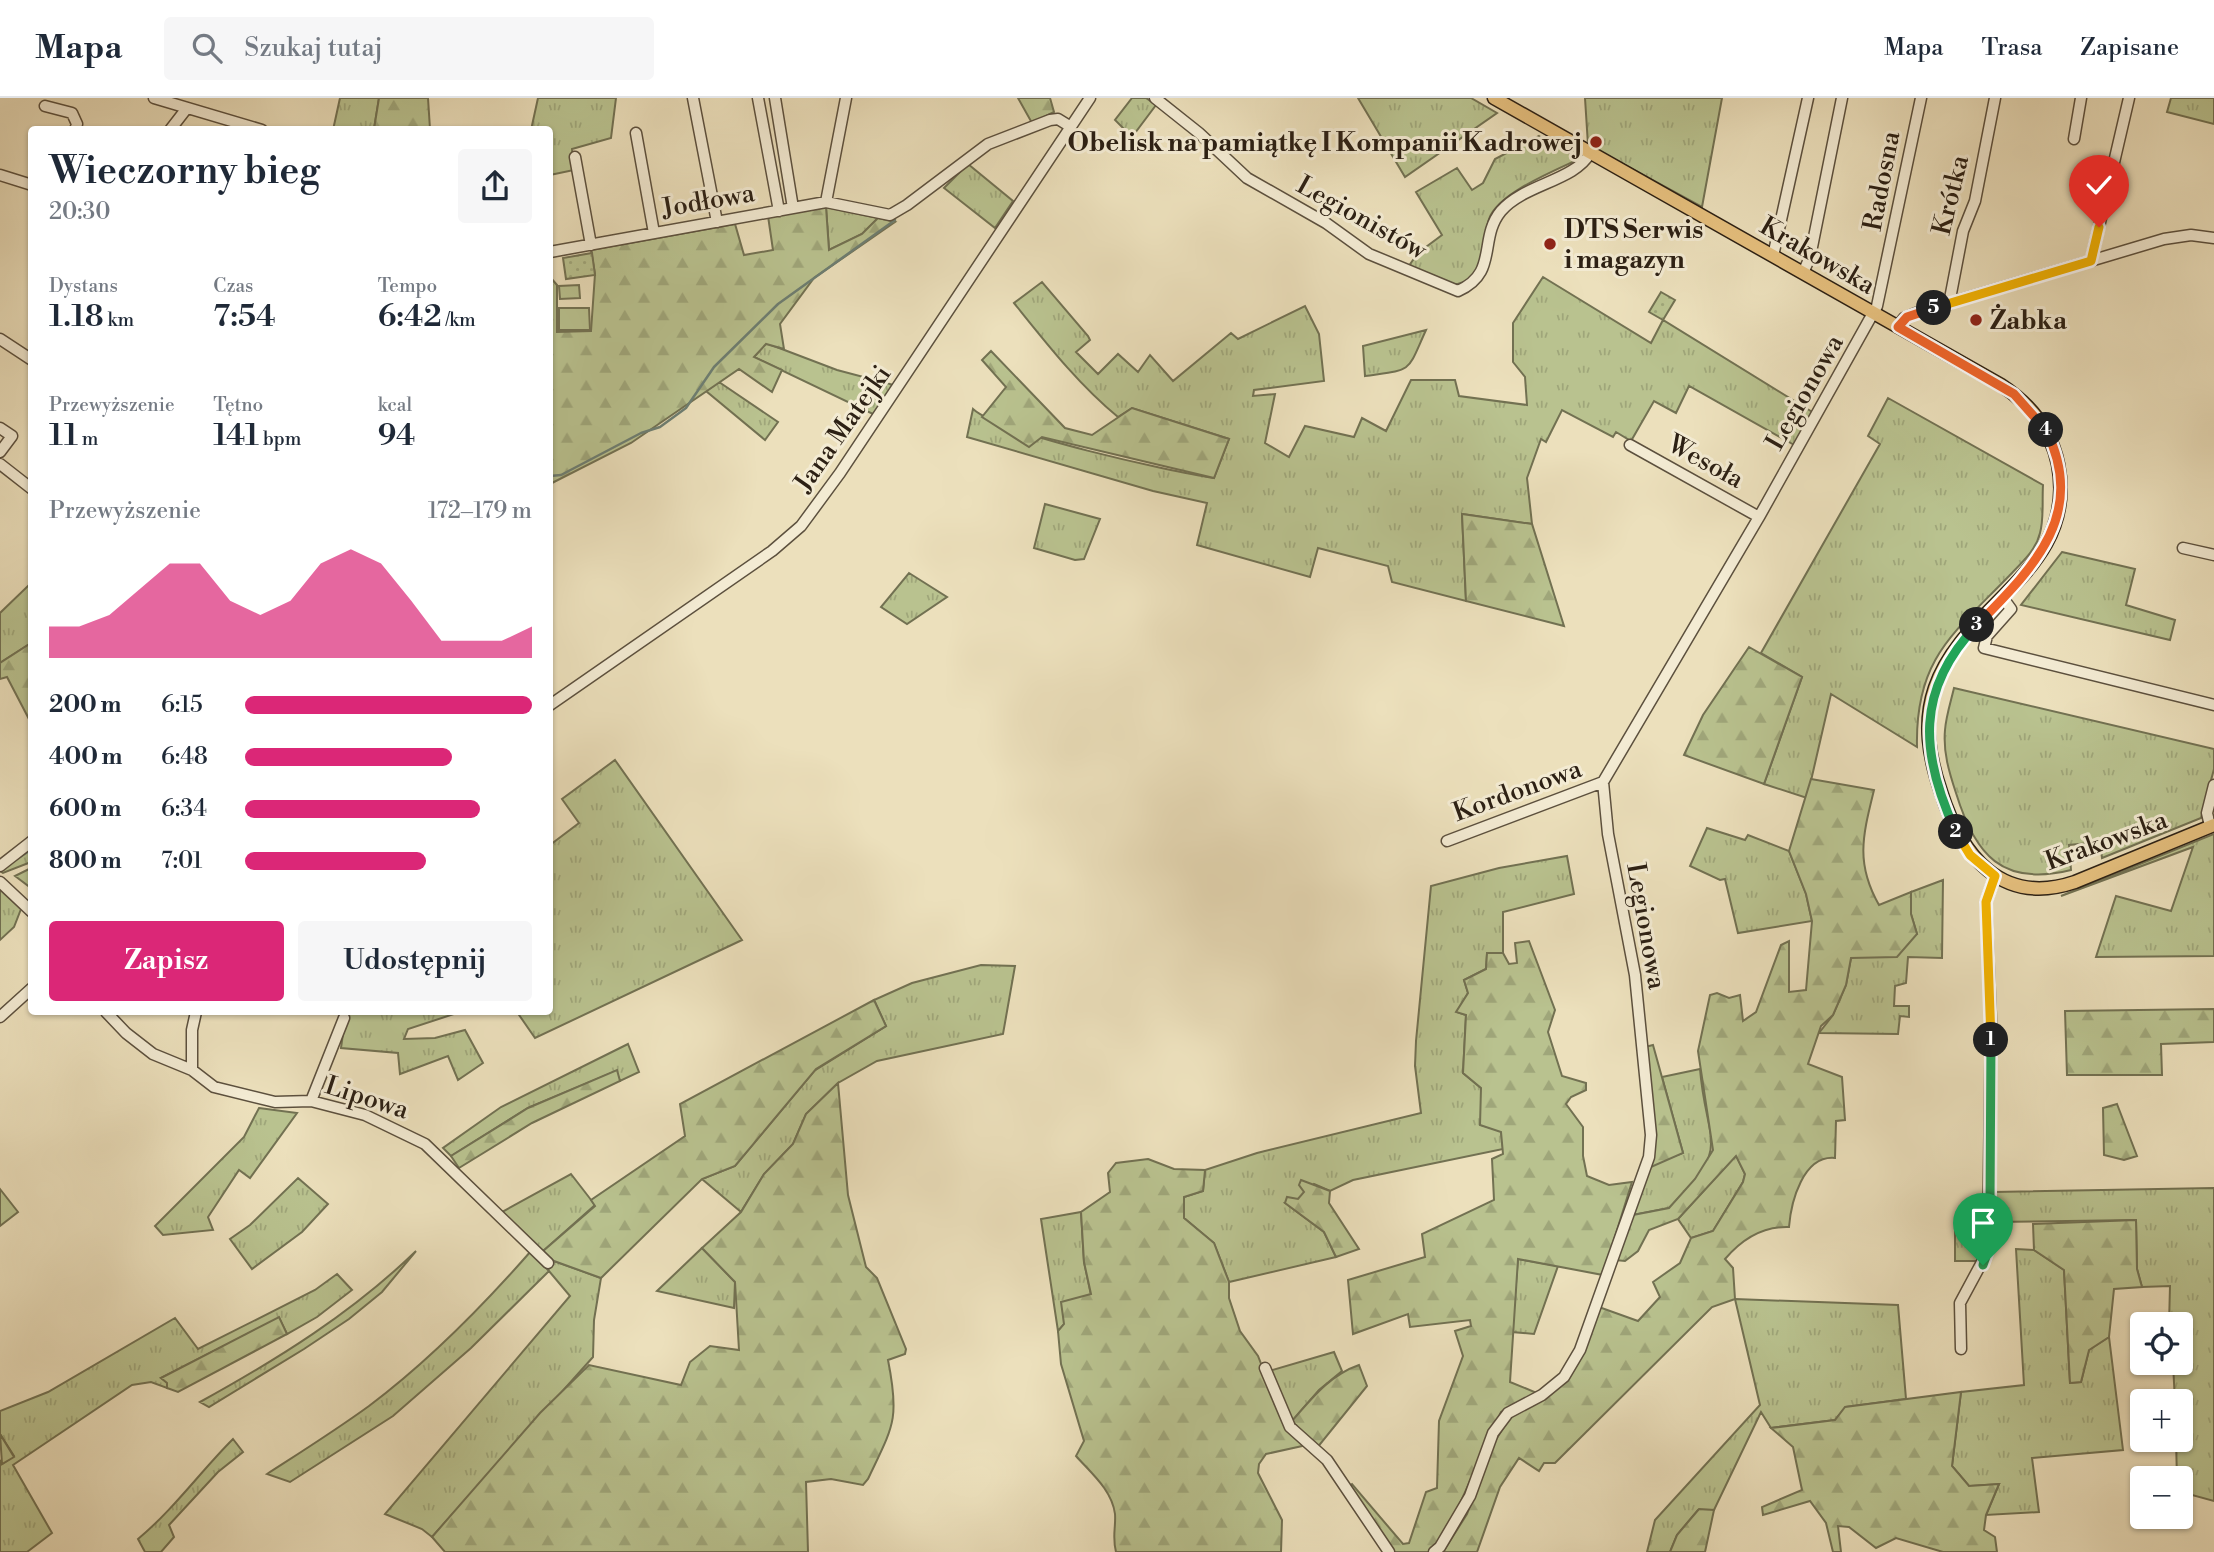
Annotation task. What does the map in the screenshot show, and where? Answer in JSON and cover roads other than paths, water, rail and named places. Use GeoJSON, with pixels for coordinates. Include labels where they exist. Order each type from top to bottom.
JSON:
{"type":"FeatureCollection","features":[{"type":"Feature","properties":{"kind":"main road","name":"Krakowska"},"geometry":{"type":"LineString","coordinates":[[1494,98],[2014,394],[2038,418],[2052,442],[2060,481],[2056,521],[2038,558],[1964,639],[1945,665],[1932,699],[1928,730],[1935,774],[1955,831],[1970,855],[1995,876],[2035,888],[2066,885],[2212,826]]}},
{"type":"Feature","properties":{"kind":"street"},"geometry":{"type":"LineString","coordinates":[[693,98],[717,222]]}},
{"type":"Feature","properties":{"kind":"street"},"geometry":{"type":"LineString","coordinates":[[758,98],[779,211]]}},
{"type":"Feature","properties":{"kind":"street"},"geometry":{"type":"LineString","coordinates":[[775,98],[793,208]]}},
{"type":"Feature","properties":{"kind":"street"},"geometry":{"type":"LineString","coordinates":[[826,202],[846,98]]}},
{"type":"Feature","properties":{"kind":"street","name":"Jana Matejki"},"geometry":{"type":"LineString","coordinates":[[553,703],[772,551],[801,526],[858,447],[1090,98]]}},
{"type":"Feature","properties":{"kind":"street","name":"Legionistów"},"geometry":{"type":"LineString","coordinates":[[1155,98],[1199,133],[1247,178],[1326,223],[1369,254],[1458,291],[1474,283],[1481,273],[1492,226],[1506,206],[1535,186],[1579,166],[1590,153]]}},
{"type":"Feature","properties":{"kind":"street"},"geometry":{"type":"LineString","coordinates":[[1773,256],[1808,98]]}},
{"type":"Feature","properties":{"kind":"street"},"geometry":{"type":"LineString","coordinates":[[1803,273],[1810,257],[1842,98]]}},
{"type":"Feature","properties":{"kind":"street","name":"Radosna"},"geometry":{"type":"LineString","coordinates":[[1874,313],[1881,296],[1920,98]]}},
{"type":"Feature","properties":{"kind":"street","name":"Krótka"},"geometry":{"type":"LineString","coordinates":[[1949,304],[1964,231],[1975,201],[1995,98]]}},
{"type":"Feature","properties":{"kind":"street"},"geometry":{"type":"LineString","coordinates":[[2074,139],[2081,98]]}},
{"type":"Feature","properties":{"kind":"street"},"geometry":{"type":"LineString","coordinates":[[2091,261],[2129,98]]}},
{"type":"Feature","properties":{"kind":"street"},"geometry":{"type":"LineString","coordinates":[[160,99],[248,126]]}},
{"type":"Feature","properties":{"kind":"street"},"geometry":{"type":"LineString","coordinates":[[45,106],[72,113],[76,126]]}},
{"type":"Feature","properties":{"kind":"street"},"geometry":{"type":"LineString","coordinates":[[173,126],[187,108]]}},
{"type":"Feature","properties":{"kind":"street","name":"Jodłowa"},"geometry":{"type":"LineString","coordinates":[[553,252],[826,202],[890,215],[988,144],[1050,120],[1058,119],[1071,127]]}},
{"type":"Feature","properties":{"kind":"street"},"geometry":{"type":"LineString","coordinates":[[636,133],[654,233]]}},
{"type":"Feature","properties":{"kind":"street"},"geometry":{"type":"LineString","coordinates":[[575,157],[591,245]]}},
{"type":"Feature","properties":{"kind":"street"},"geometry":{"type":"LineString","coordinates":[[0,188],[1,175],[28,184]]}},
{"type":"Feature","properties":{"kind":"street"},"geometry":{"type":"LineString","coordinates":[[1898,327],[1907,317],[2176,236],[2214,238]]}},
{"type":"Feature","properties":{"kind":"street","name":"Legionowa"},"geometry":{"type":"LineString","coordinates":[[1434,1552],[1452,1529],[1470,1496],[1493,1433],[1508,1413],[1542,1395],[1564,1377],[1580,1350],[1649,1157],[1651,1135],[1635,975],[1608,834],[1603,782],[1759,517],[1874,313]]}},
{"type":"Feature","properties":{"kind":"street"},"geometry":{"type":"LineString","coordinates":[[0,340],[28,358]]}},
{"type":"Feature","properties":{"kind":"street"},"geometry":{"type":"LineString","coordinates":[[0,428],[12,436],[0,452]]}},
{"type":"Feature","properties":{"kind":"street","name":"Wesoła"},"geometry":{"type":"LineString","coordinates":[[1630,445],[1759,517]]}},
{"type":"Feature","properties":{"kind":"street"},"geometry":{"type":"LineString","coordinates":[[0,464],[28,486]]}},
{"type":"Feature","properties":{"kind":"street"},"geometry":{"type":"LineString","coordinates":[[2183,548],[2214,555]]}},
{"type":"Feature","properties":{"kind":"street"},"geometry":{"type":"LineString","coordinates":[[2003,598],[2011,609],[1987,636],[1984,648],[2214,705]]}},
{"type":"Feature","properties":{"kind":"street","name":"Kordonowa"},"geometry":{"type":"LineString","coordinates":[[1447,841],[1603,782]]}},
{"type":"Feature","properties":{"kind":"street"},"geometry":{"type":"LineString","coordinates":[[2212,826],[2207,813],[2214,785]]}},
{"type":"Feature","properties":{"kind":"street"},"geometry":{"type":"LineString","coordinates":[[0,866],[28,844]]}},
{"type":"Feature","properties":{"kind":"street"},"geometry":{"type":"LineString","coordinates":[[1961,1349],[1960,1303],[1988,1251],[1991,1021],[1986,902],[1995,876]]}},
{"type":"Feature","properties":{"kind":"street"},"geometry":{"type":"LineString","coordinates":[[0,882],[28,908]]}},
{"type":"Feature","properties":{"kind":"street"},"geometry":{"type":"LineString","coordinates":[[0,1017],[28,992]]}},
{"type":"Feature","properties":{"kind":"street","name":"Lipowa"},"geometry":{"type":"LineString","coordinates":[[109,1015],[153,1054],[192,1070],[214,1087],[275,1102],[311,1101],[365,1115],[425,1144],[548,1264]]}},
{"type":"Feature","properties":{"kind":"street"},"geometry":{"type":"LineString","coordinates":[[192,1070],[196,1015]]}},
{"type":"Feature","properties":{"kind":"street"},"geometry":{"type":"LineString","coordinates":[[311,1101],[344,1018]]}},
{"type":"Feature","properties":{"kind":"street"},"geometry":{"type":"LineString","coordinates":[[1265,1368],[1290,1427],[1327,1460],[1389,1552]]}},
{"type":"Feature","properties":{"kind":"waterway"},"geometry":{"type":"LineString","coordinates":[[553,476],[561,475],[641,433],[660,427],[686,408],[714,367],[778,304],[895,220]]}},
{"type":"Feature","properties":{"kind":"waterway"},"geometry":{"type":"LineString","coordinates":[[14,861],[28,852]]}},
{"type":"Feature","properties":{"kind":"place","name":"Obelisk na pamiątkę I Kompanii Kadrowej"},"geometry":{"type":"Point","coordinates":[1596,142]}},
{"type":"Feature","properties":{"kind":"place","name":"DTS Serwis i magazyn"},"geometry":{"type":"Point","coordinates":[1550,244]}},
{"type":"Feature","properties":{"kind":"place","name":"Żabka"},"geometry":{"type":"Point","coordinates":[1976,320]}}]}
